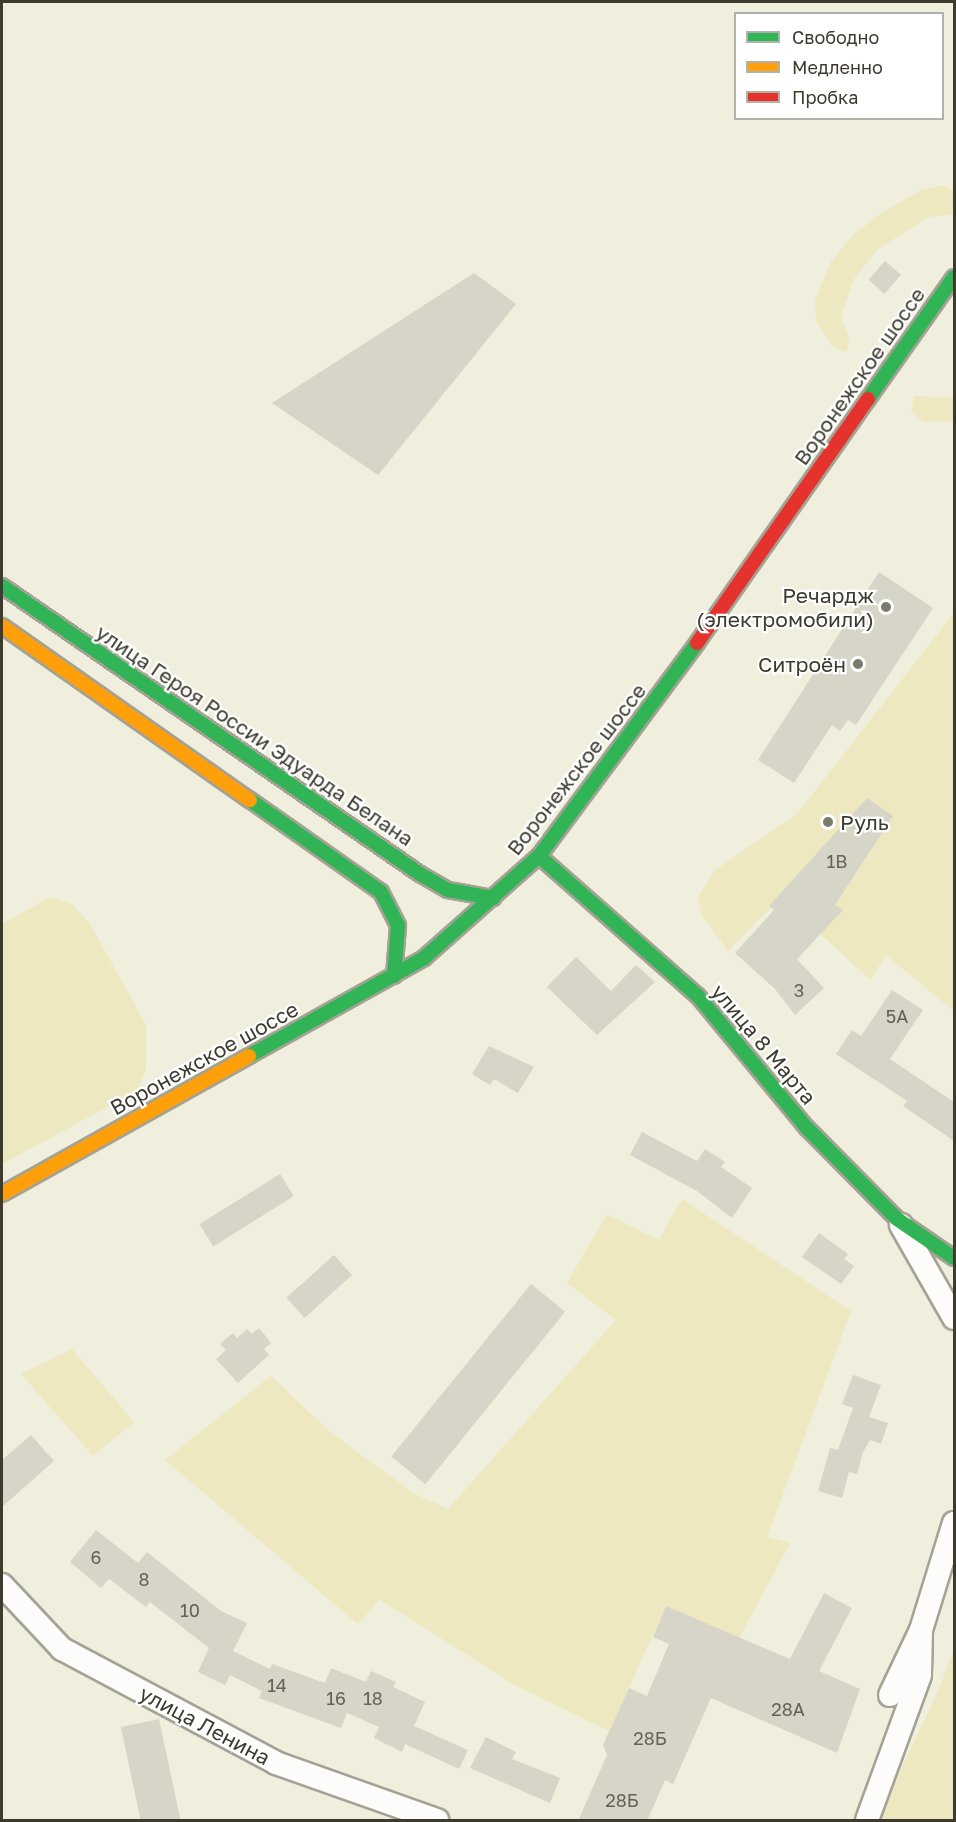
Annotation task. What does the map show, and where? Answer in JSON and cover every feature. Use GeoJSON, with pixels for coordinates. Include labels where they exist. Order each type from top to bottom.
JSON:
{"type":"FeatureCollection","features":[{"type":"Feature","properties":{"kind":"street","name":"Воронежское шоссе"},"geometry":{"type":"LineString","coordinates":[[2,1194],[424,958],[539,856],[626,744],[954,278]]}},
{"type":"Feature","properties":{"kind":"street","name":"улица Героя России Эдуарда Белана"},"geometry":{"type":"LineString","coordinates":[[2,586],[420,874],[448,890],[493,898]]}},
{"type":"Feature","properties":{"kind":"street"},"geometry":{"type":"LineString","coordinates":[[2,626],[381,892],[398,926],[394,976]]}},
{"type":"Feature","properties":{"kind":"street","name":"улица 8 Марта"},"geometry":{"type":"LineString","coordinates":[[539,856],[698,996],[807,1128],[897,1219],[954,1258]]}},
{"type":"Feature","properties":{"kind":"street"},"geometry":{"type":"LineString","coordinates":[[897,1219],[954,1318]]}},
{"type":"Feature","properties":{"kind":"street"},"geometry":{"type":"LineString","coordinates":[[890,1695],[921,1630],[954,1522]]}},
{"type":"Feature","properties":{"kind":"street","name":"улица Ленина"},"geometry":{"type":"LineString","coordinates":[[2,1585],[62,1649],[276,1763],[437,1821]]}},
{"type":"Feature","properties":{"kind":"street"},"geometry":{"type":"LineString","coordinates":[[867,1821],[920,1676],[921,1630]]}},
{"type":"Feature","properties":{"kind":"shaded area"},"geometry":{"type":"Polygon","coordinates":[[[944,185],[954,192],[954,214],[929,217],[878,249],[854,279],[841,315],[849,339],[847,353],[832,346],[816,321],[815,301],[830,263],[854,234],[883,212],[921,190],[944,185]]]}},
{"type":"Feature","properties":{"kind":"shaded area"},"geometry":{"type":"Polygon","coordinates":[[[914,396],[954,398],[954,421],[923,422],[911,411],[914,396]]]}},
{"type":"Feature","properties":{"kind":"shaded area"},"geometry":{"type":"Polygon","coordinates":[[[954,613],[954,1011],[886,955],[870,980],[781,897],[728,951],[702,916],[698,897],[715,870],[797,814],[954,613]]]}},
{"type":"Feature","properties":{"kind":"shaded area"},"geometry":{"type":"Polygon","coordinates":[[[50,897],[73,905],[90,924],[146,1025],[146,1069],[137,1091],[2,1164],[2,924],[50,897]]]}},
{"type":"Feature","properties":{"kind":"shaded area"},"geometry":{"type":"Polygon","coordinates":[[[682,1199],[851,1311],[767,1537],[790,1543],[739,1638],[666,1606],[609,1731],[515,1685],[380,1600],[358,1624],[165,1460],[271,1376],[330,1432],[415,1494],[448,1509],[616,1320],[567,1283],[607,1214],[659,1240],[682,1199]]]}},
{"type":"Feature","properties":{"kind":"shaded area"},"geometry":{"type":"Polygon","coordinates":[[[72,1349],[134,1422],[93,1456],[21,1374],[72,1349]]]}},
{"type":"Feature","properties":{"kind":"shaded area"},"geometry":{"type":"Polygon","coordinates":[[[954,1650],[954,1820],[877,1820],[938,1691],[954,1650]]]}},
{"type":"Feature","properties":{"kind":"building"},"geometry":{"type":"Polygon","coordinates":[[[885,261],[901,275],[884,294],[869,280],[885,261]]]}},
{"type":"Feature","properties":{"kind":"building"},"geometry":{"type":"Polygon","coordinates":[[[474,273],[516,304],[378,475],[272,403],[474,273]]]}},
{"type":"Feature","properties":{"kind":"building","name":"Ситроён"},"geometry":{"type":"Polygon","coordinates":[[[879,572],[933,608],[856,725],[848,720],[840,731],[832,725],[794,783],[758,760],[879,572]]]}},
{"type":"Feature","properties":{"kind":"building"},"geometry":{"type":"Polygon","coordinates":[[[867,798],[893,816],[835,905],[843,910],[797,959],[824,988],[795,1015],[775,989],[735,953],[774,910],[769,906],[867,798]]]}},
{"type":"Feature","properties":{"kind":"building"},"geometry":{"type":"Polygon","coordinates":[[[576,957],[611,991],[636,965],[655,982],[597,1035],[547,987],[576,957]]]}},
{"type":"Feature","properties":{"kind":"building"},"geometry":{"type":"Polygon","coordinates":[[[892,990],[923,1010],[890,1059],[954,1102],[954,1141],[903,1106],[907,1101],[836,1054],[852,1030],[861,1036],[892,990]]]}},
{"type":"Feature","properties":{"kind":"building"},"geometry":{"type":"Polygon","coordinates":[[[489,1046],[534,1067],[518,1093],[494,1079],[490,1085],[472,1074],[489,1046]]]}},
{"type":"Feature","properties":{"kind":"building"},"geometry":{"type":"Polygon","coordinates":[[[642,1132],[697,1161],[705,1149],[725,1162],[721,1167],[752,1188],[732,1218],[697,1191],[630,1155],[642,1132]]]}},
{"type":"Feature","properties":{"kind":"building"},"geometry":{"type":"Polygon","coordinates":[[[280,1174],[294,1196],[213,1246],[199,1224],[280,1174]]]}},
{"type":"Feature","properties":{"kind":"building"},"geometry":{"type":"Polygon","coordinates":[[[819,1233],[848,1254],[844,1259],[854,1266],[841,1284],[802,1257],[819,1233]]]}},
{"type":"Feature","properties":{"kind":"building"},"geometry":{"type":"Polygon","coordinates":[[[334,1255],[352,1275],[305,1318],[286,1298],[334,1255]]]}},
{"type":"Feature","properties":{"kind":"building"},"geometry":{"type":"Polygon","coordinates":[[[531,1284],[565,1312],[425,1484],[391,1457],[531,1284]]]}},
{"type":"Feature","properties":{"kind":"building"},"geometry":{"type":"Polygon","coordinates":[[[259,1328],[271,1343],[264,1349],[269,1355],[238,1383],[216,1359],[226,1350],[220,1344],[233,1333],[237,1338],[247,1329],[252,1334],[259,1328]]]}},
{"type":"Feature","properties":{"kind":"building"},"geometry":{"type":"Polygon","coordinates":[[[853,1375],[881,1385],[869,1417],[888,1423],[881,1444],[870,1440],[863,1452],[857,1474],[849,1472],[842,1498],[818,1491],[830,1448],[838,1450],[853,1408],[842,1404],[853,1375]]]}},
{"type":"Feature","properties":{"kind":"building"},"geometry":{"type":"Polygon","coordinates":[[[31,1435],[54,1461],[2,1507],[2,1460],[31,1435]]]}},
{"type":"Feature","properties":{"kind":"building"},"geometry":{"type":"Polygon","coordinates":[[[96,1530],[138,1563],[147,1552],[221,1611],[247,1623],[233,1651],[270,1669],[272,1664],[325,1683],[331,1668],[366,1682],[371,1671],[396,1682],[393,1687],[425,1702],[414,1726],[468,1750],[459,1769],[405,1744],[402,1752],[374,1738],[379,1727],[347,1713],[341,1728],[259,1698],[262,1691],[230,1675],[225,1685],[198,1672],[209,1648],[150,1602],[146,1607],[109,1579],[101,1588],[70,1562],[96,1530]]]}},
{"type":"Feature","properties":{"kind":"building"},"geometry":{"type":"Polygon","coordinates":[[[824,1593],[852,1608],[819,1671],[860,1689],[837,1753],[711,1698],[673,1784],[665,1780],[647,1821],[578,1821],[607,1755],[603,1745],[629,1688],[647,1696],[669,1644],[653,1637],[666,1606],[790,1659],[824,1593]]]}},
{"type":"Feature","properties":{"kind":"building"},"geometry":{"type":"Polygon","coordinates":[[[159,1719],[180,1820],[141,1820],[121,1727],[159,1719]]]}},
{"type":"Feature","properties":{"kind":"building"},"geometry":{"type":"Polygon","coordinates":[[[486,1737],[516,1752],[512,1759],[560,1778],[550,1803],[470,1768],[486,1737]]]}},
{"type":"Feature","properties":{"kind":"traffic: fast"},"geometry":{"type":"LineString","coordinates":[[868,399],[954,277]]}},
{"type":"Feature","properties":{"kind":"traffic: fast"},"geometry":{"type":"LineString","coordinates":[[2,586],[420,874],[448,890],[493,898]]}},
{"type":"Feature","properties":{"kind":"traffic: fast"},"geometry":{"type":"LineString","coordinates":[[249,1056],[424,958],[539,856],[697,643]]}},
{"type":"Feature","properties":{"kind":"traffic: fast"},"geometry":{"type":"LineString","coordinates":[[250,800],[381,892],[398,926],[394,976]]}},
{"type":"Feature","properties":{"kind":"traffic: fast"},"geometry":{"type":"LineString","coordinates":[[539,856],[698,996],[807,1128],[897,1219],[954,1258]]}},
{"type":"Feature","properties":{"kind":"traffic: slow"},"geometry":{"type":"LineString","coordinates":[[2,626],[250,800]]}},
{"type":"Feature","properties":{"kind":"traffic: slow"},"geometry":{"type":"LineString","coordinates":[[2,1194],[249,1056]]}},
{"type":"Feature","properties":{"kind":"traffic: jam"},"geometry":{"type":"LineString","coordinates":[[697,643],[868,399]]}},
{"type":"Feature","properties":{"kind":"place","name":"Речардж (электромобили)"},"geometry":{"type":"Point","coordinates":[886,607]}},
{"type":"Feature","properties":{"kind":"place","name":"Ситроён"},"geometry":{"type":"Point","coordinates":[858,664]}},
{"type":"Feature","properties":{"kind":"place","name":"Руль"},"geometry":{"type":"Point","coordinates":[828,822]}}]}
